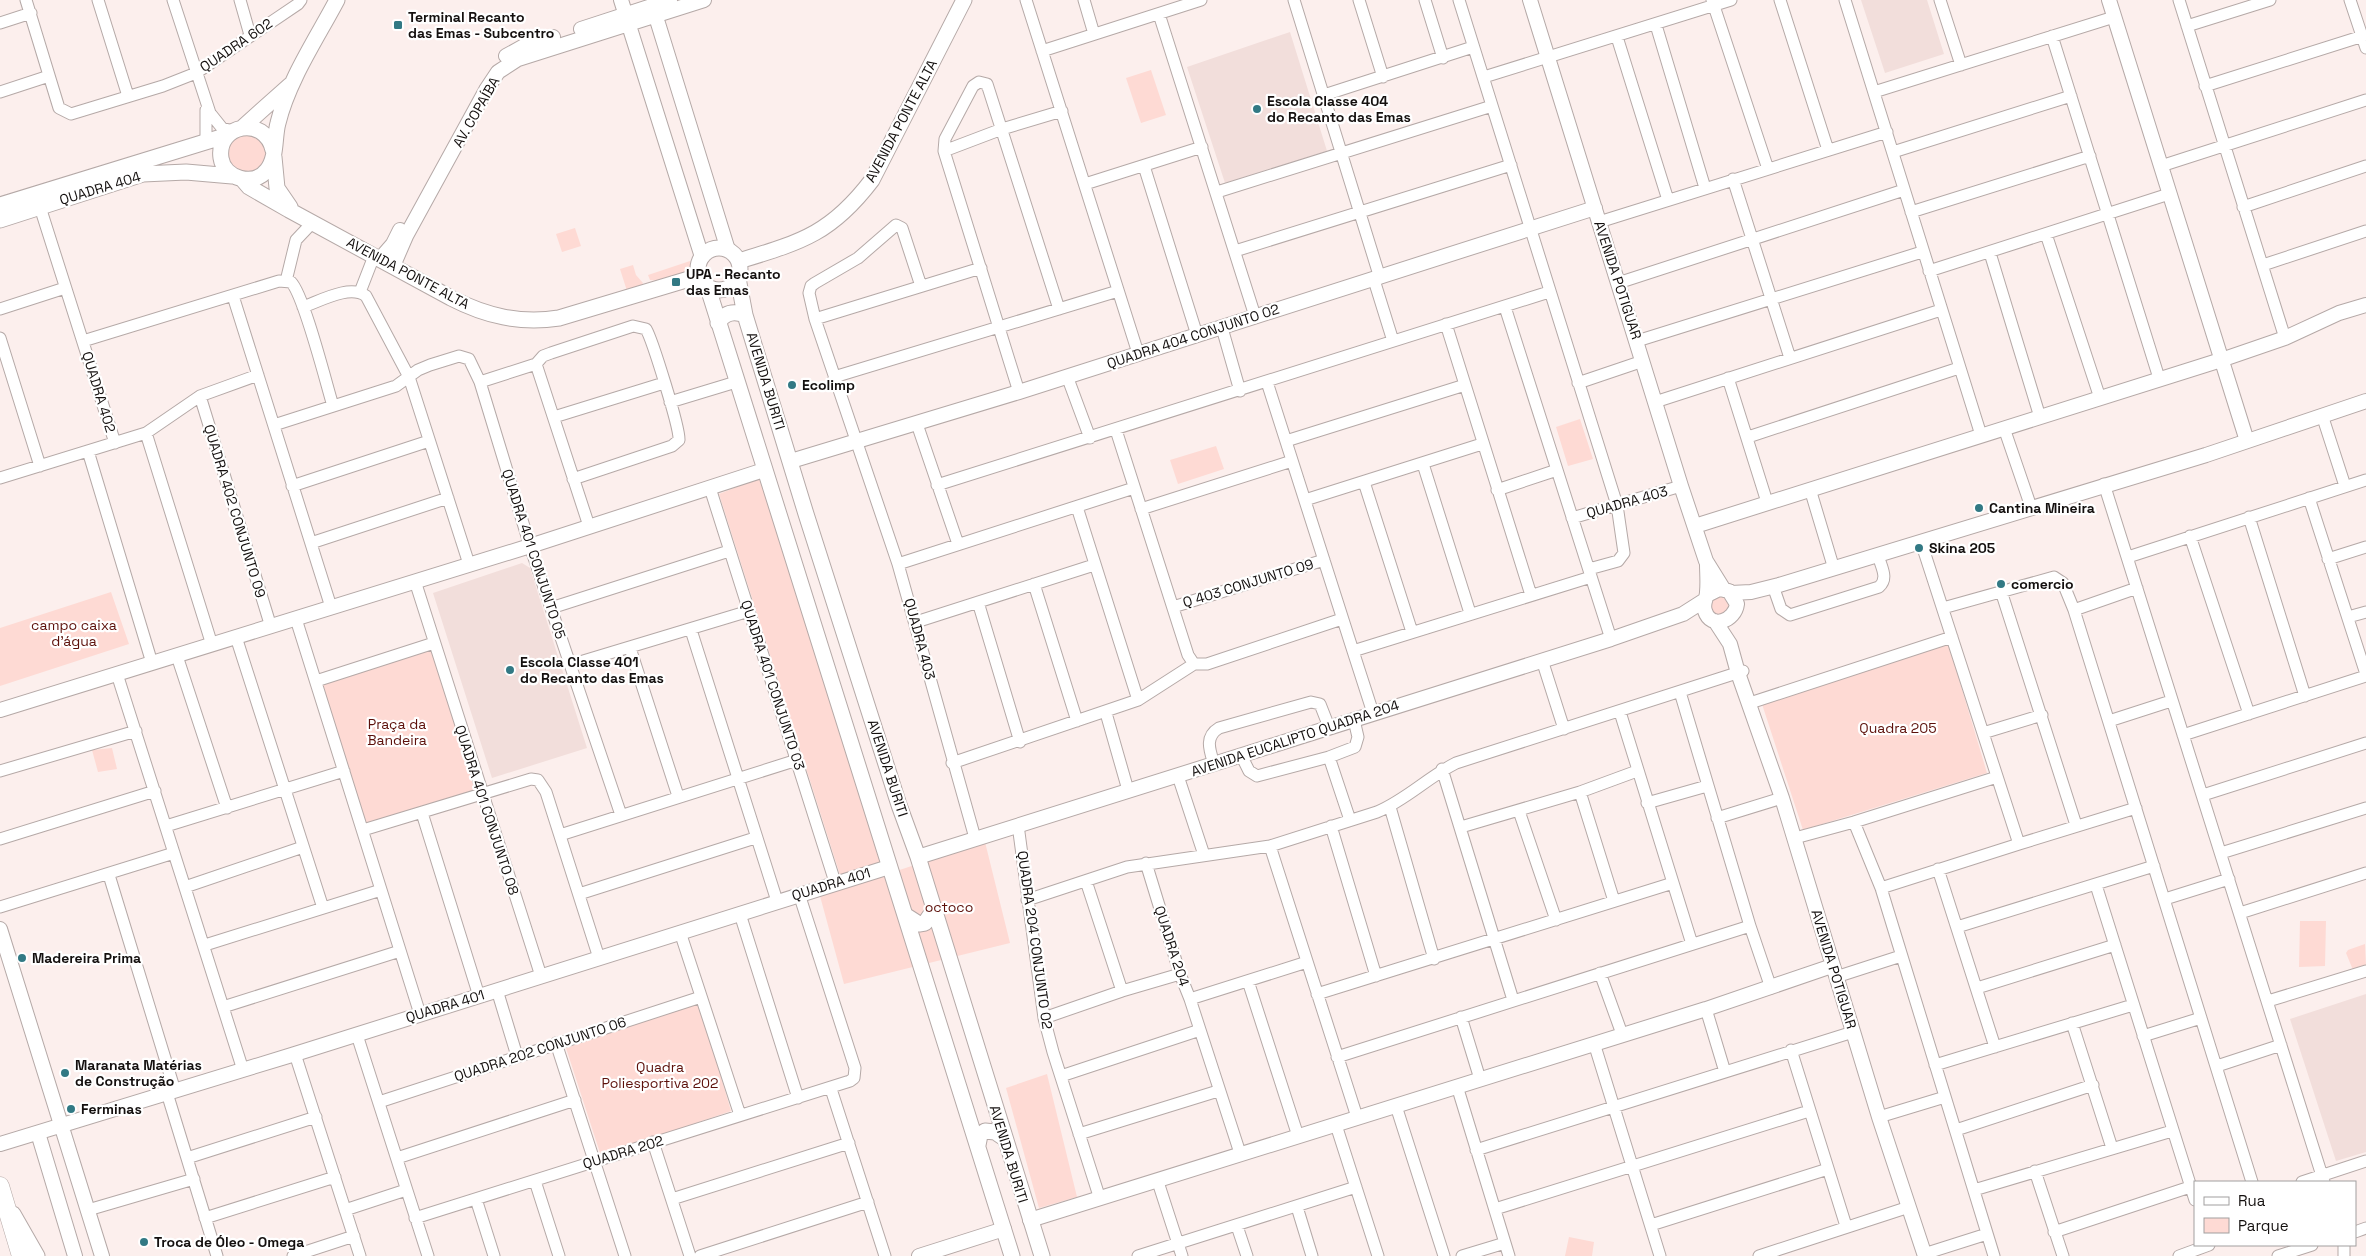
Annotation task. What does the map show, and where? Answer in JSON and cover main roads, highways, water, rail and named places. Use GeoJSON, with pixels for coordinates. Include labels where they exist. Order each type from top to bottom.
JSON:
{"type":"FeatureCollection","features":[{"type":"Feature","properties":{"kind":"highway"},"geometry":{"type":"LineString","coordinates":[[2,1192],[21,1256]]}},
{"type":"Feature","properties":{"kind":"main road"},"geometry":{"type":"LineString","coordinates":[[295,80],[234,131],[222,145],[221,156],[224,167],[238,178],[260,177],[271,164],[279,118],[295,80],[337,0]]}},
{"type":"Feature","properties":{"kind":"main road","name":"AVENIDA PONTE ALTA"},"geometry":{"type":"LineString","coordinates":[[739,262],[808,238],[836,220],[854,204],[872,180],[964,0]]}},
{"type":"Feature","properties":{"kind":"main road"},"geometry":{"type":"LineString","coordinates":[[0,205],[250,127],[263,132],[268,138],[274,153]]}},
{"type":"Feature","properties":{"kind":"main road","name":"AVENIDA PONTE ALTA"},"geometry":{"type":"LineString","coordinates":[[274,153],[277,188],[294,212]]}},
{"type":"Feature","properties":{"kind":"main road","name":"QUADRA 404"},"geometry":{"type":"LineString","coordinates":[[0,220],[143,174],[186,172],[238,178]]}},
{"type":"Feature","properties":{"kind":"main road","name":"AVENIDA PONTE ALTA"},"geometry":{"type":"LineString","coordinates":[[238,178],[249,187],[475,310],[507,318],[524,321],[559,318],[703,281]]}},
{"type":"Feature","properties":{"kind":"main road","name":"AVENIDA BURITI"},"geometry":{"type":"LineString","coordinates":[[1012,1256],[782,522],[698,266],[702,257],[717,248],[728,250],[739,262],[738,278],[745,315],[806,514],[899,805],[918,857],[1042,1256]]}},
{"type":"Feature","properties":{"kind":"main road"},"geometry":{"type":"LineString","coordinates":[[703,281],[719,290],[732,286],[738,278]]}},
{"type":"Feature","properties":{"kind":"main road"},"geometry":{"type":"LineString","coordinates":[[718,323],[730,312],[745,315]]}},
{"type":"Feature","properties":{"kind":"main road"},"geometry":{"type":"LineString","coordinates":[[782,522],[796,527],[801,524],[806,514]]}},
{"type":"Feature","properties":{"kind":"main road"},"geometry":{"type":"LineString","coordinates":[[873,812],[880,800],[892,800],[899,805]]}},
{"type":"Feature","properties":{"kind":"main road"},"geometry":{"type":"LineString","coordinates":[[905,915],[919,924],[925,923],[933,910]]}},
{"type":"Feature","properties":{"kind":"main road"},"geometry":{"type":"LineString","coordinates":[[965,1106],[971,1112],[982,1114],[986,1111],[992,1098]]}},
{"type":"Feature","properties":{"kind":"main road"},"geometry":{"type":"LineString","coordinates":[[978,1145],[980,1135],[985,1131],[995,1132],[1004,1138]]}},
{"type":"Feature","properties":{"kind":"main road"},"geometry":{"type":"LineString","coordinates":[[2,1192],[37,1256]]}},
{"type":"Feature","properties":{"kind":"place","name":"Terminal Recanto das Emas - Subcentro"},"geometry":{"type":"Point","coordinates":[398,25]}},
{"type":"Feature","properties":{"kind":"place","name":"Escola Classe 404 do Recanto das Emas"},"geometry":{"type":"Point","coordinates":[1257,109]}},
{"type":"Feature","properties":{"kind":"place","name":"UPA - Recanto das Emas"},"geometry":{"type":"Point","coordinates":[676,282]}},
{"type":"Feature","properties":{"kind":"place","name":"Ecolimp"},"geometry":{"type":"Point","coordinates":[792,385]}},
{"type":"Feature","properties":{"kind":"place","name":"Cantina Mineira"},"geometry":{"type":"Point","coordinates":[1979,508]}},
{"type":"Feature","properties":{"kind":"place","name":"Skina 205"},"geometry":{"type":"Point","coordinates":[1919,548]}},
{"type":"Feature","properties":{"kind":"place","name":"comercio"},"geometry":{"type":"Point","coordinates":[2001,584]}},
{"type":"Feature","properties":{"kind":"place","name":"Escola Classe 401 do Recanto das Emas"},"geometry":{"type":"Point","coordinates":[510,670]}},
{"type":"Feature","properties":{"kind":"place","name":"Madereira Prima"},"geometry":{"type":"Point","coordinates":[22,958]}},
{"type":"Feature","properties":{"kind":"place","name":"Maranata Matérias de Construção"},"geometry":{"type":"Point","coordinates":[65,1073]}},
{"type":"Feature","properties":{"kind":"place","name":"Ferminas"},"geometry":{"type":"Point","coordinates":[71,1109]}},
{"type":"Feature","properties":{"kind":"place","name":"Troca de Óleo - Omega"},"geometry":{"type":"Point","coordinates":[144,1242]}},
{"type":"Feature","properties":{"kind":"park label","name":"campo caixa d'água"},"geometry":{"type":"Point","coordinates":[74,634]}},
{"type":"Feature","properties":{"kind":"park label","name":"Quadra 205"},"geometry":{"type":"Point","coordinates":[1898,728]}},
{"type":"Feature","properties":{"kind":"park label","name":"Praça da Bandeira"},"geometry":{"type":"Point","coordinates":[397,732]}},
{"type":"Feature","properties":{"kind":"park label","name":"octoco"},"geometry":{"type":"Point","coordinates":[949,907]}},
{"type":"Feature","properties":{"kind":"park label","name":"Quadra Poliesportiva 202"},"geometry":{"type":"Point","coordinates":[660,1076]}}]}
